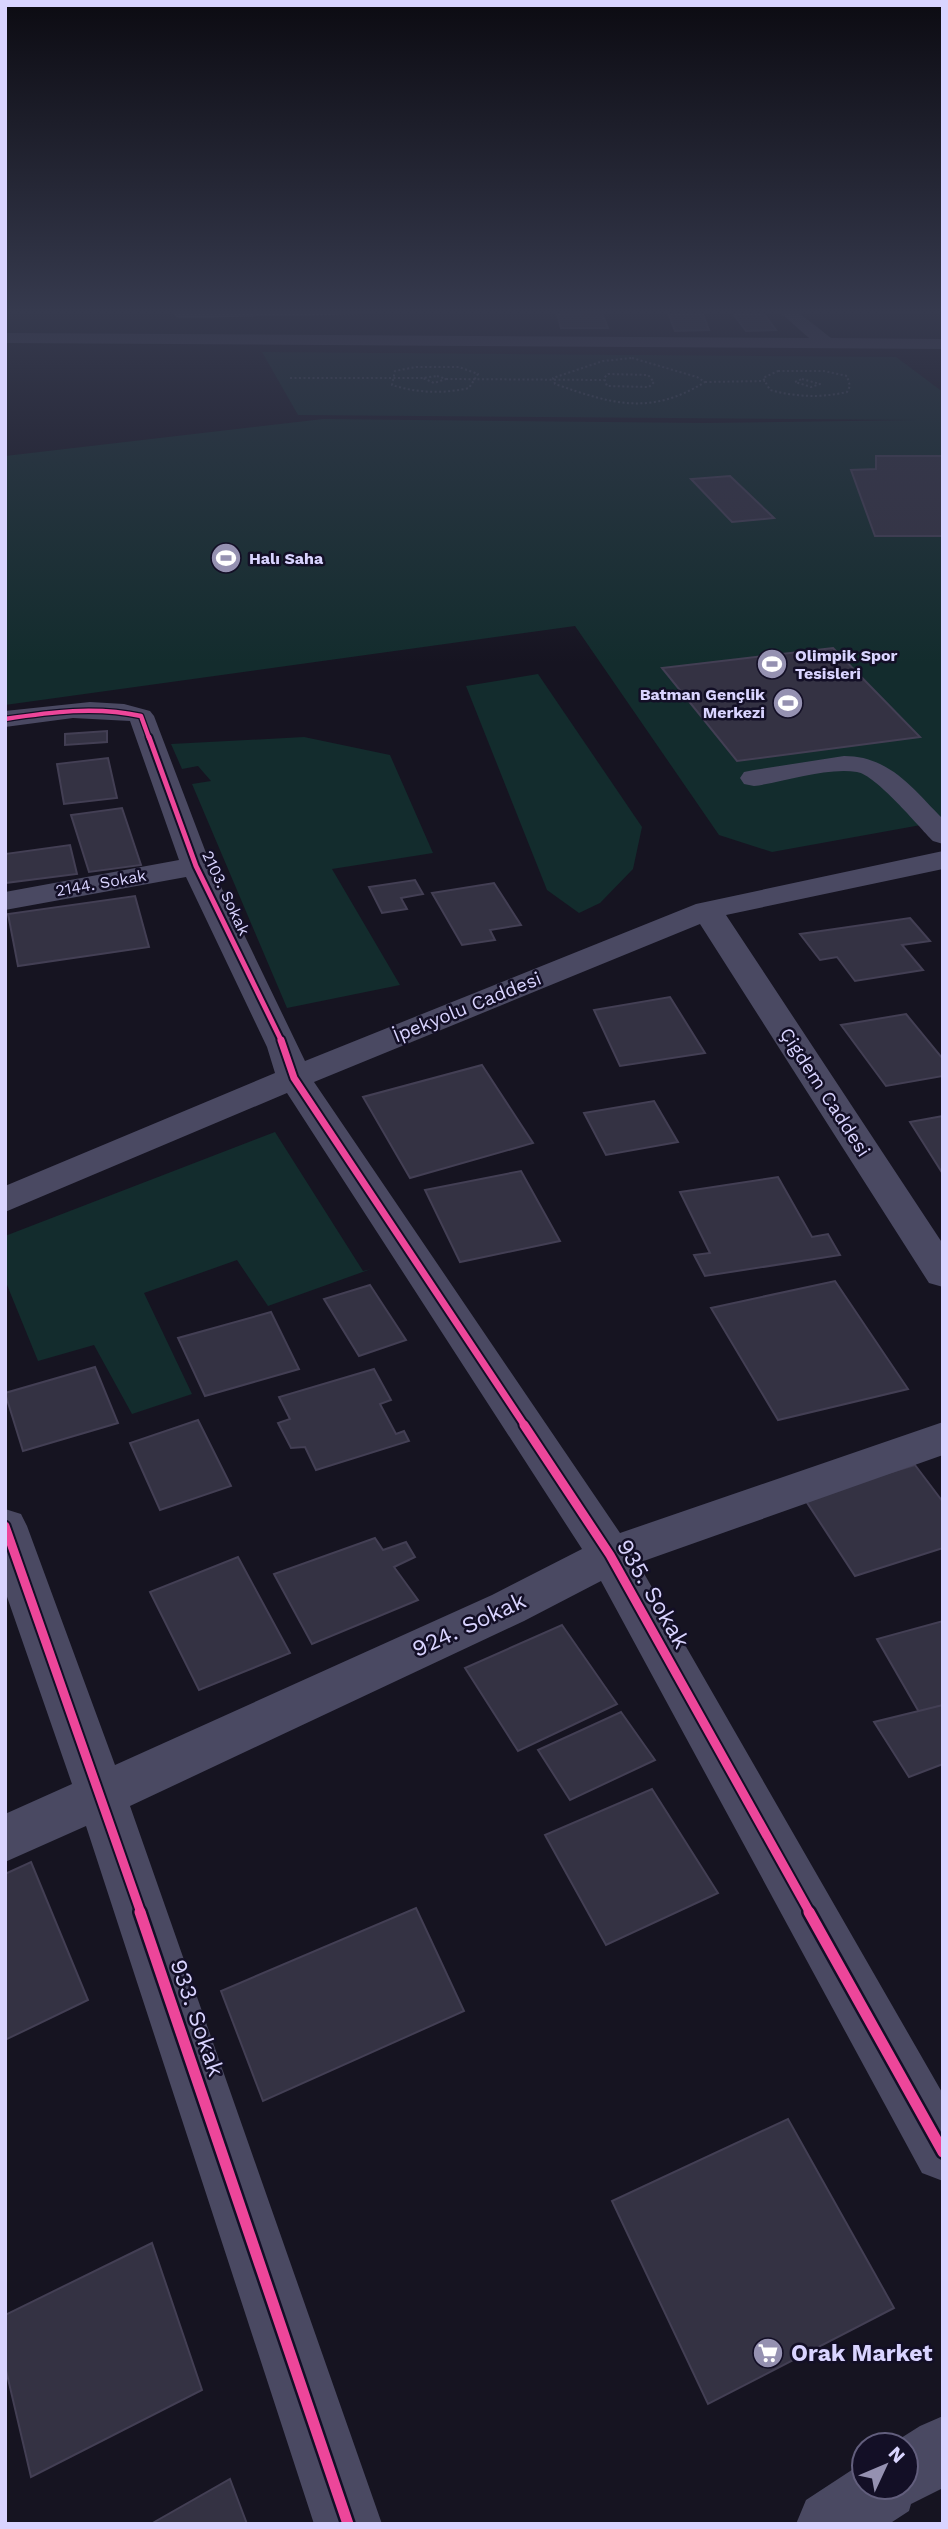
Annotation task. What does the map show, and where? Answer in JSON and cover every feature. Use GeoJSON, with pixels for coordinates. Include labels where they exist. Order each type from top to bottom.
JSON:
{"type":"FeatureCollection","features":[{"type":"Feature","properties":{"kind":"street","name":"2103. Sokak"},"geometry":{"type":"LineString","coordinates":[[5,719],[65,710],[104,708],[141,716],[196,866],[284,1046],[293,1078]]}},
{"type":"Feature","properties":{"kind":"street"},"geometry":{"type":"LineString","coordinates":[[754,778],[846,764],[867,765],[881,775],[943,835]]}},
{"type":"Feature","properties":{"kind":"street","name":"İpekyolu Caddesi"},"geometry":{"type":"LineString","coordinates":[[5,1200],[293,1078],[707,910],[943,860]]}},
{"type":"Feature","properties":{"kind":"street","name":"2144. Sokak"},"geometry":{"type":"LineString","coordinates":[[5,901],[196,866]]}},
{"type":"Feature","properties":{"kind":"street","name":"Çigdem Caddesi"},"geometry":{"type":"LineString","coordinates":[[707,910],[943,1274]]}},
{"type":"Feature","properties":{"kind":"street","name":"935. Sokak"},"geometry":{"type":"LineString","coordinates":[[293,1078],[610,1555],[943,2152]]}},
{"type":"Feature","properties":{"kind":"street","name":"924. Sokak"},"geometry":{"type":"LineString","coordinates":[[5,1839],[100,1793],[508,1608],[610,1555],[943,1438]]}},
{"type":"Feature","properties":{"kind":"street","name":"933. Sokak"},"geometry":{"type":"LineString","coordinates":[[5,1526],[100,1793],[348,2524]]}},
{"type":"Feature","properties":{"kind":"street"},"geometry":{"type":"LineString","coordinates":[[920,2464],[943,2449]]}},
{"type":"Feature","properties":{"kind":"street"},"geometry":{"type":"LineString","coordinates":[[830,2524],[864,2501]]}},
{"type":"Feature","properties":{"kind":"green space","name":"Olimpik Spor Tesisleri"},"geometry":{"type":"Polygon","coordinates":[[[254,427],[943,427],[943,821],[772,852],[719,835],[575,626],[5,705],[5,456],[254,427]]]}},
{"type":"Feature","properties":{"kind":"green space"},"geometry":{"type":"Polygon","coordinates":[[[538,674],[642,827],[633,869],[600,903],[579,913],[547,890],[466,686],[538,674]]]}},
{"type":"Feature","properties":{"kind":"green space"},"geometry":{"type":"Polygon","coordinates":[[[304,737],[390,755],[433,853],[332,869],[400,985],[287,1008],[192,784],[211,781],[198,766],[182,769],[171,744],[304,737]]]}},
{"type":"Feature","properties":{"kind":"green space"},"geometry":{"type":"Polygon","coordinates":[[[275,1132],[363,1271],[371,1269],[268,1306],[237,1260],[144,1293],[192,1394],[132,1414],[94,1345],[38,1361],[5,1280],[5,1236],[275,1132]]]}},
{"type":"Feature","properties":{"kind":"building"},"geometry":{"type":"Polygon","coordinates":[[[876,456],[943,456],[943,536],[875,536],[851,470],[876,469],[876,456]]]}},
{"type":"Feature","properties":{"kind":"building"},"geometry":{"type":"Polygon","coordinates":[[[730,476],[774,518],[732,522],[691,479],[730,476]]]}},
{"type":"Feature","properties":{"kind":"building","name":"Batman Gençlik Merkezi"},"geometry":{"type":"Polygon","coordinates":[[[833,648],[920,737],[737,761],[662,668],[833,648]]]}},
{"type":"Feature","properties":{"kind":"building"},"geometry":{"type":"Polygon","coordinates":[[[107,731],[107,742],[65,745],[65,734],[107,731]]]}},
{"type":"Feature","properties":{"kind":"building"},"geometry":{"type":"Polygon","coordinates":[[[108,758],[117,798],[64,804],[57,764],[108,758]]]}},
{"type":"Feature","properties":{"kind":"building"},"geometry":{"type":"Polygon","coordinates":[[[122,808],[141,865],[89,872],[71,815],[122,808]]]}},
{"type":"Feature","properties":{"kind":"building"},"geometry":{"type":"Polygon","coordinates":[[[70,845],[77,874],[5,883],[5,854],[70,845]]]}},
{"type":"Feature","properties":{"kind":"building"},"geometry":{"type":"Polygon","coordinates":[[[415,880],[423,894],[401,898],[407,909],[382,913],[369,887],[415,880]]]}},
{"type":"Feature","properties":{"kind":"building"},"geometry":{"type":"Polygon","coordinates":[[[494,883],[521,925],[490,930],[495,940],[462,945],[432,893],[494,883]]]}},
{"type":"Feature","properties":{"kind":"building"},"geometry":{"type":"Polygon","coordinates":[[[135,896],[149,947],[18,966],[8,914],[135,896]]]}},
{"type":"Feature","properties":{"kind":"building"},"geometry":{"type":"Polygon","coordinates":[[[910,918],[930,941],[902,945],[923,970],[855,981],[837,957],[820,960],[800,934],[910,918]]]}},
{"type":"Feature","properties":{"kind":"building"},"geometry":{"type":"Polygon","coordinates":[[[670,997],[705,1053],[620,1066],[594,1010],[670,997]]]}},
{"type":"Feature","properties":{"kind":"building"},"geometry":{"type":"Polygon","coordinates":[[[906,1014],[943,1059],[943,1076],[886,1086],[841,1025],[906,1014]]]}},
{"type":"Feature","properties":{"kind":"building"},"geometry":{"type":"Polygon","coordinates":[[[482,1065],[533,1143],[410,1178],[363,1097],[482,1065]]]}},
{"type":"Feature","properties":{"kind":"building"},"geometry":{"type":"Polygon","coordinates":[[[654,1101],[678,1142],[606,1155],[584,1113],[654,1101]]]}},
{"type":"Feature","properties":{"kind":"building"},"geometry":{"type":"Polygon","coordinates":[[[943,1116],[943,1174],[910,1122],[943,1116]]]}},
{"type":"Feature","properties":{"kind":"building"},"geometry":{"type":"Polygon","coordinates":[[[521,1171],[560,1241],[460,1262],[425,1190],[521,1171]]]}},
{"type":"Feature","properties":{"kind":"building"},"geometry":{"type":"Polygon","coordinates":[[[778,1177],[812,1237],[828,1234],[840,1255],[705,1276],[694,1255],[710,1253],[680,1192],[778,1177]]]}},
{"type":"Feature","properties":{"kind":"building"},"geometry":{"type":"Polygon","coordinates":[[[835,1281],[908,1389],[778,1420],[711,1308],[835,1281]]]}},
{"type":"Feature","properties":{"kind":"building"},"geometry":{"type":"Polygon","coordinates":[[[370,1285],[406,1340],[359,1356],[324,1299],[370,1285]]]}},
{"type":"Feature","properties":{"kind":"building"},"geometry":{"type":"Polygon","coordinates":[[[271,1312],[299,1369],[205,1396],[178,1338],[271,1312]]]}},
{"type":"Feature","properties":{"kind":"building"},"geometry":{"type":"Polygon","coordinates":[[[95,1367],[118,1423],[23,1451],[5,1393],[95,1367]]]}},
{"type":"Feature","properties":{"kind":"building"},"geometry":{"type":"Polygon","coordinates":[[[374,1369],[391,1400],[380,1404],[396,1434],[404,1431],[409,1441],[316,1470],[305,1447],[291,1448],[278,1423],[290,1419],[279,1397],[374,1369]]]}},
{"type":"Feature","properties":{"kind":"building"},"geometry":{"type":"Polygon","coordinates":[[[198,1420],[231,1486],[160,1510],[130,1443],[198,1420]]]}},
{"type":"Feature","properties":{"kind":"building"},"geometry":{"type":"Polygon","coordinates":[[[915,1465],[943,1502],[943,1548],[855,1576],[804,1498],[915,1465]]]}},
{"type":"Feature","properties":{"kind":"building"},"geometry":{"type":"Polygon","coordinates":[[[375,1538],[383,1550],[406,1542],[415,1557],[394,1567],[418,1600],[312,1644],[274,1574],[375,1538]]]}},
{"type":"Feature","properties":{"kind":"building"},"geometry":{"type":"Polygon","coordinates":[[[238,1557],[290,1653],[199,1690],[150,1592],[238,1557]]]}},
{"type":"Feature","properties":{"kind":"building"},"geometry":{"type":"Polygon","coordinates":[[[943,1621],[943,1705],[919,1712],[877,1639],[943,1621]]]}},
{"type":"Feature","properties":{"kind":"building"},"geometry":{"type":"Polygon","coordinates":[[[562,1625],[617,1704],[518,1751],[465,1668],[562,1625]]]}},
{"type":"Feature","properties":{"kind":"building"},"geometry":{"type":"Polygon","coordinates":[[[943,1705],[943,1764],[909,1777],[874,1722],[943,1705]]]}},
{"type":"Feature","properties":{"kind":"building"},"geometry":{"type":"Polygon","coordinates":[[[621,1712],[655,1760],[570,1800],[538,1750],[621,1712]]]}},
{"type":"Feature","properties":{"kind":"building"},"geometry":{"type":"Polygon","coordinates":[[[652,1789],[718,1893],[606,1945],[545,1835],[652,1789]]]}},
{"type":"Feature","properties":{"kind":"building"},"geometry":{"type":"Polygon","coordinates":[[[31,1862],[88,2000],[5,2040],[5,1874],[31,1862]]]}},
{"type":"Feature","properties":{"kind":"building"},"geometry":{"type":"Polygon","coordinates":[[[416,1908],[464,2011],[263,2101],[221,1991],[416,1908]]]}},
{"type":"Feature","properties":{"kind":"building"},"geometry":{"type":"Polygon","coordinates":[[[788,2119],[894,2308],[708,2404],[612,2201],[788,2119]]]}},
{"type":"Feature","properties":{"kind":"building"},"geometry":{"type":"Polygon","coordinates":[[[152,2243],[202,2390],[31,2477],[5,2366],[5,2315],[152,2243]]]}},
{"type":"Feature","properties":{"kind":"building"},"geometry":{"type":"Polygon","coordinates":[[[230,2479],[247,2524],[151,2524],[230,2479]]]}},
{"type":"Feature","properties":{"kind":"cycle path"},"geometry":{"type":"LineString","coordinates":[[5,719],[90,709],[141,716],[196,866],[284,1047],[294,1078],[610,1555],[943,2152]]}},
{"type":"Feature","properties":{"kind":"cycle path"},"geometry":{"type":"LineString","coordinates":[[5,1526],[100,1793],[348,2524]]}},
{"type":"Feature","properties":{"kind":"place","name":"Halı Saha"},"geometry":{"type":"Point","coordinates":[226,558]}},
{"type":"Feature","properties":{"kind":"place","name":"Olimpik Spor Tesisleri"},"geometry":{"type":"Point","coordinates":[772,664]}},
{"type":"Feature","properties":{"kind":"place","name":"Batman Gençlik Merkezi"},"geometry":{"type":"Point","coordinates":[788,703]}},
{"type":"Feature","properties":{"kind":"place","name":"Orak Market"},"geometry":{"type":"Point","coordinates":[768,2353]}}]}
